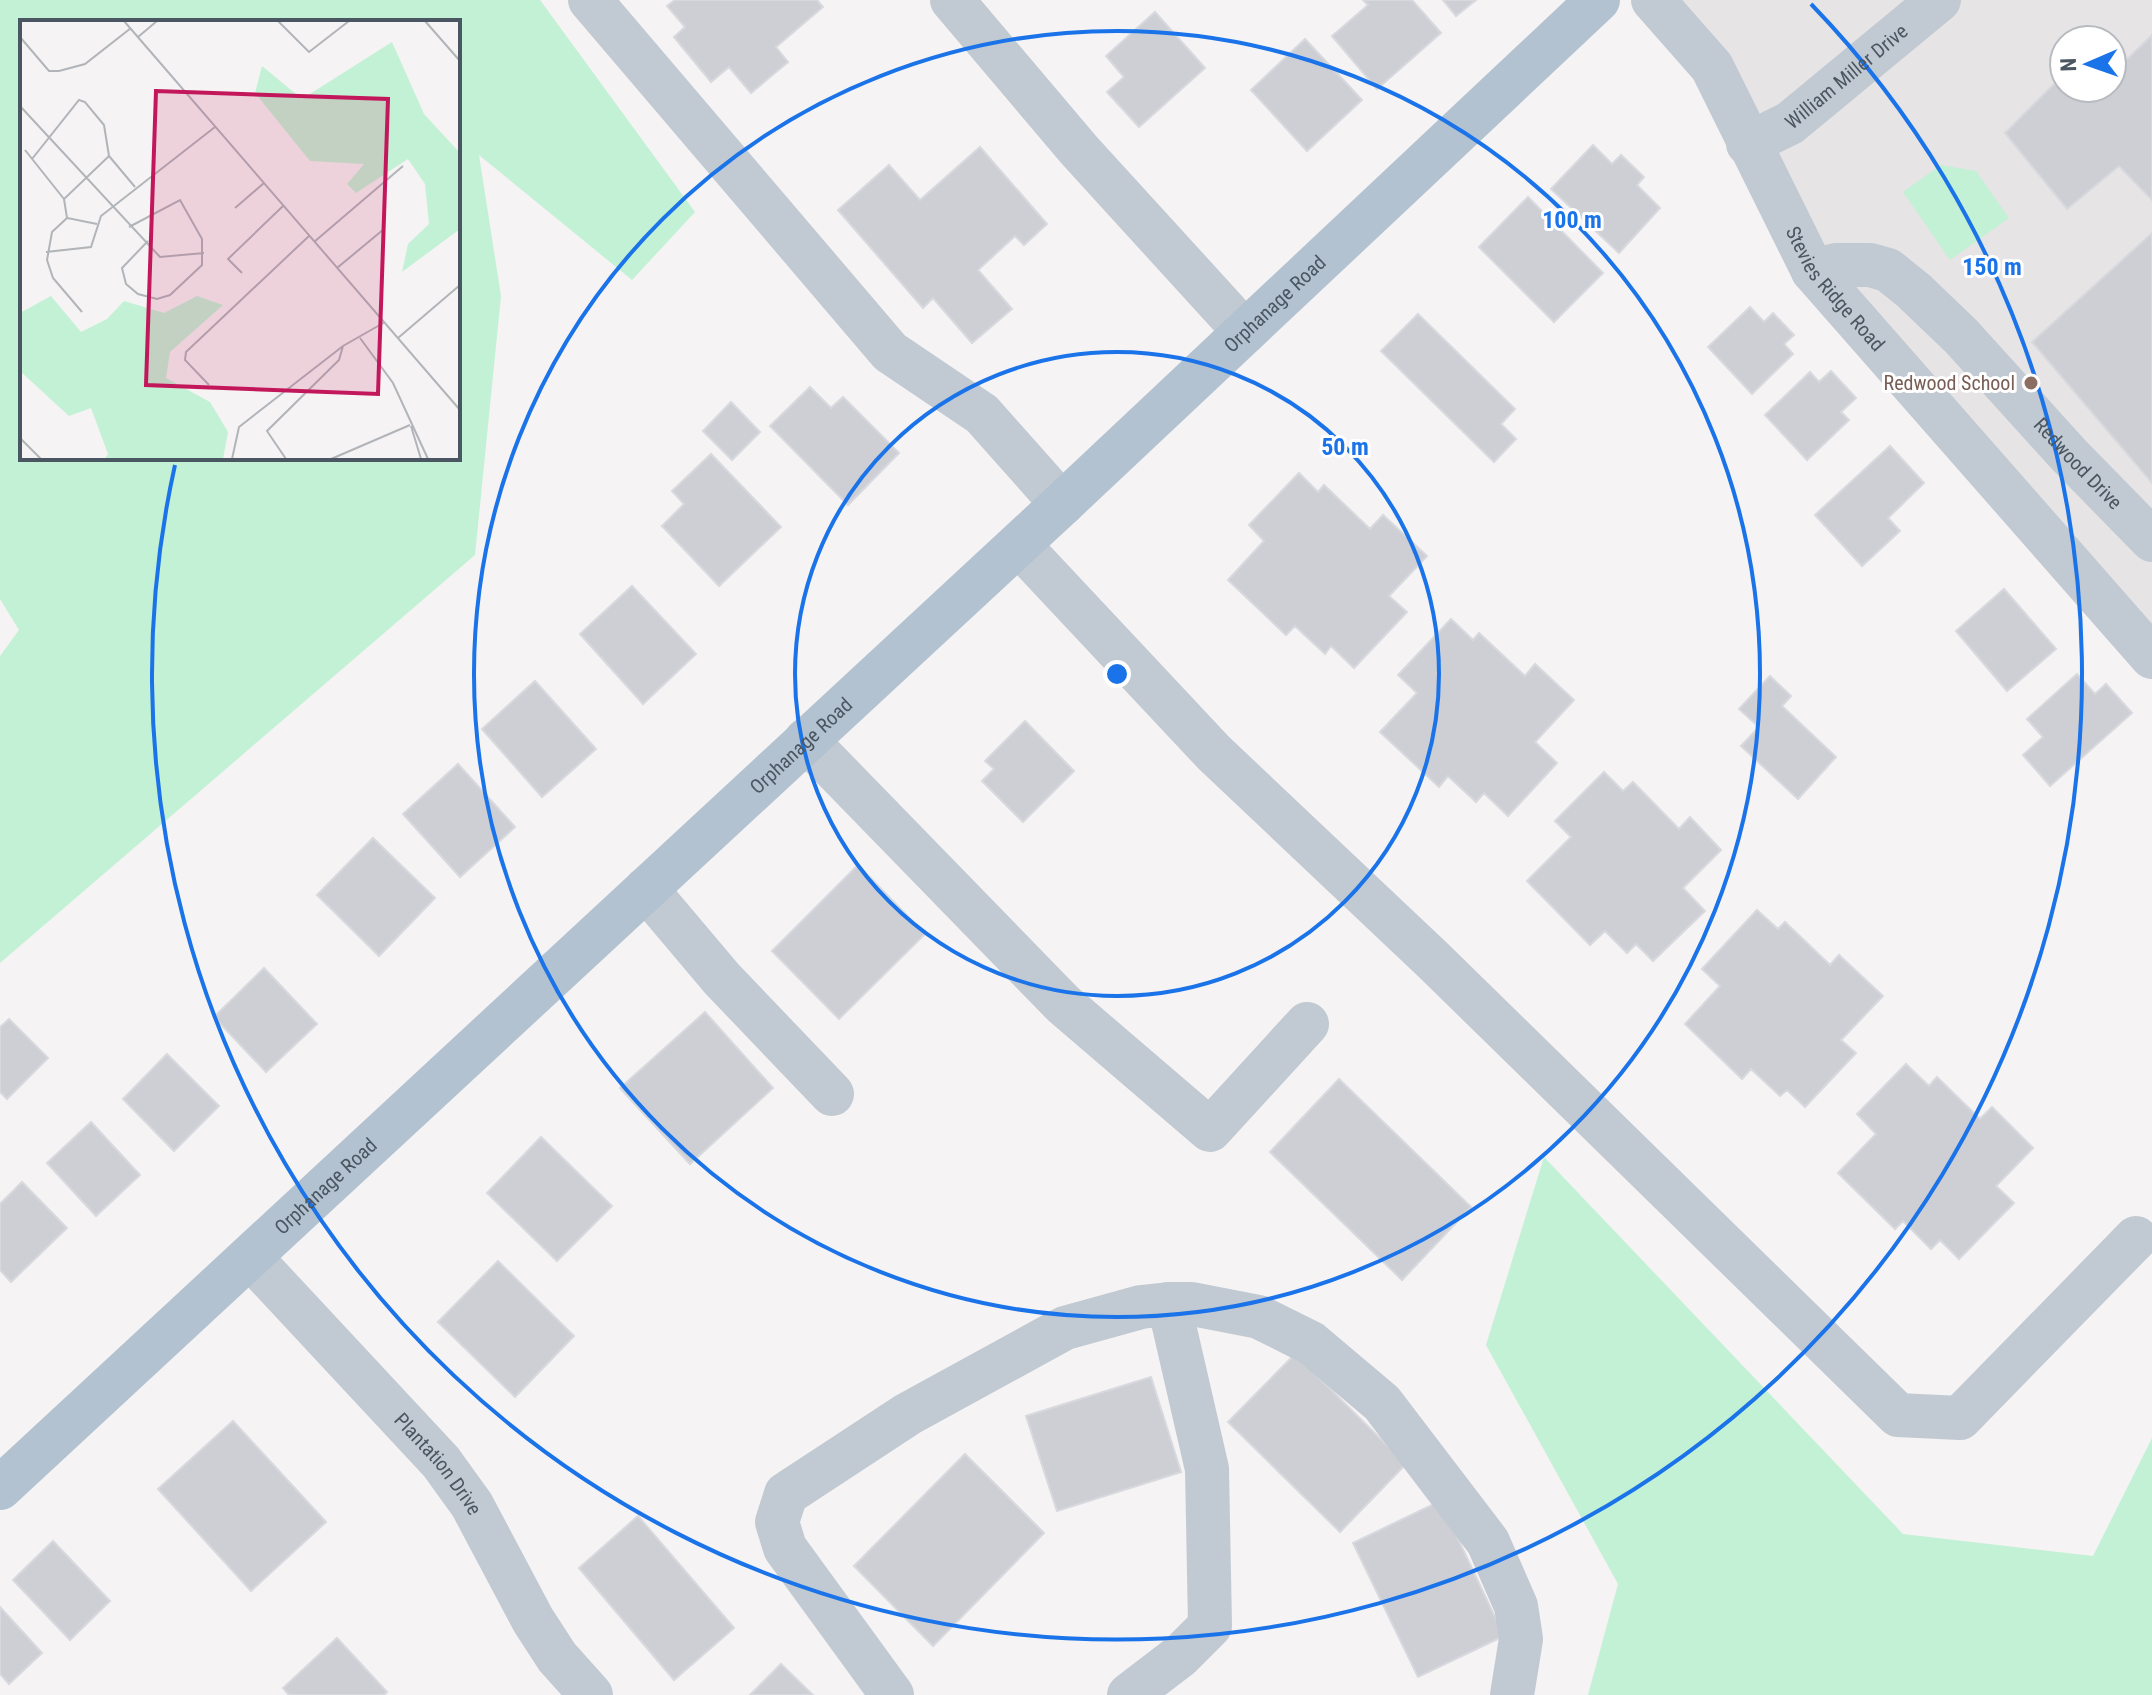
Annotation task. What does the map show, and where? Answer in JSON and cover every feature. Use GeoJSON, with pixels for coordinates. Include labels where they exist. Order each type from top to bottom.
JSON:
{"type":"FeatureCollection","features":[{"type":"Feature","properties":{"kind":"main road","name":"Orphanage Road"},"geometry":{"type":"LineString","coordinates":[[0,1488],[1019,545],[1598,0]]}},
{"type":"Feature","properties":{"kind":"street"},"geometry":{"type":"LineString","coordinates":[[590,0],[890,352],[982,414],[1062,504]]}},
{"type":"Feature","properties":{"kind":"street"},"geometry":{"type":"LineString","coordinates":[[952,0],[1079,150],[1245,332]]}},
{"type":"Feature","properties":{"kind":"street","name":"Stevies Ridge Road"},"geometry":{"type":"LineString","coordinates":[[1653,0],[1712,67],[1813,271],[2152,657]]}},
{"type":"Feature","properties":{"kind":"street","name":"William Miller Drive"},"geometry":{"type":"LineString","coordinates":[[1748,144],[1790,123],[1939,0]]}},
{"type":"Feature","properties":{"kind":"street","name":"Redwood Drive"},"geometry":{"type":"LineString","coordinates":[[1813,271],[1836,265],[1870,265],[1888,270],[1961,336],[2068,454],[2152,540]]}},
{"type":"Feature","properties":{"kind":"street"},"geometry":{"type":"LineString","coordinates":[[1019,545],[1214,753],[1433,960],[1898,1415],[1960,1418],[2136,1238]]}},
{"type":"Feature","properties":{"kind":"street"},"geometry":{"type":"LineString","coordinates":[[806,740],[1063,1004],[1210,1130],[1307,1024]]}},
{"type":"Feature","properties":{"kind":"street"},"geometry":{"type":"LineString","coordinates":[[646,889],[722,979],[832,1094]]}},
{"type":"Feature","properties":{"kind":"street","name":"Plantation Drive"},"geometry":{"type":"LineString","coordinates":[[250,1257],[441,1462],[472,1505],[533,1620],[557,1657],[591,1695]]}},
{"type":"Feature","properties":{"kind":"street"},"geometry":{"type":"LineString","coordinates":[[1129,1695],[1180,1656],[1210,1626],[1207,1469],[1169,1304]]}},
{"type":"Feature","properties":{"kind":"street"},"geometry":{"type":"LineString","coordinates":[[892,1695],[785,1548],[777,1522],[786,1494],[908,1414],[1065,1328],[1141,1307],[1169,1304],[1192,1304],[1259,1317],[1311,1343],[1382,1403],[1488,1542],[1516,1606],[1521,1639],[1512,1695]]}},
{"type":"Feature","properties":{"kind":"shaded area","name":"Redwood School"},"geometry":{"type":"Polygon","coordinates":[[[1655,0],[2152,0],[2152,657],[1813,271],[1655,0]]]}},
{"type":"Feature","properties":{"kind":"green space"},"geometry":{"type":"Polygon","coordinates":[[[0,0],[540,0],[695,212],[632,280],[479,155],[501,296],[475,555],[0,963],[0,656],[19,630],[0,599],[0,0]]]}},
{"type":"Feature","properties":{"kind":"green space"},"geometry":{"type":"Polygon","coordinates":[[[1941,165],[1976,171],[2009,218],[1950,260],[1903,192],[1941,165]]]}},
{"type":"Feature","properties":{"kind":"green space"},"geometry":{"type":"Polygon","coordinates":[[[1544,1157],[1903,1534],[2093,1556],[2152,1438],[2152,1695],[1588,1695],[1618,1584],[1486,1345],[1544,1157]]]}},
{"type":"Feature","properties":{"kind":"building"},"geometry":{"type":"Polygon","coordinates":[[[675,0],[817,0],[823,7],[776,47],[788,62],[751,93],[729,67],[711,82],[674,37],[685,27],[667,6],[675,0]]]}},
{"type":"Feature","properties":{"kind":"building"},"geometry":{"type":"Polygon","coordinates":[[[1363,0],[1412,0],[1441,33],[1377,89],[1332,36],[1368,5],[1363,0]]]}},
{"type":"Feature","properties":{"kind":"building"},"geometry":{"type":"Polygon","coordinates":[[[1443,0],[1476,0],[1456,16],[1443,0]]]}},
{"type":"Feature","properties":{"kind":"building"},"geometry":{"type":"Polygon","coordinates":[[[1155,12],[1205,68],[1139,127],[1107,92],[1124,77],[1106,56],[1155,12]]]}},
{"type":"Feature","properties":{"kind":"building"},"geometry":{"type":"Polygon","coordinates":[[[2152,35],[2152,200],[2119,166],[2067,209],[2005,133],[2048,90],[2048,104],[2128,104],[2128,58],[2152,35]]]}},
{"type":"Feature","properties":{"kind":"building"},"geometry":{"type":"Polygon","coordinates":[[[1305,39],[1362,100],[1307,151],[1251,90],[1305,39]]]}},
{"type":"Feature","properties":{"kind":"building"},"geometry":{"type":"Polygon","coordinates":[[[1593,145],[1612,164],[1621,155],[1644,177],[1637,185],[1660,208],[1619,253],[1551,189],[1593,145]]]}},
{"type":"Feature","properties":{"kind":"building"},"geometry":{"type":"Polygon","coordinates":[[[980,147],[1047,224],[1024,245],[1015,236],[978,270],[1012,309],[972,343],[933,298],[923,308],[838,210],[889,165],[920,200],[980,147]]]}},
{"type":"Feature","properties":{"kind":"building"},"geometry":{"type":"Polygon","coordinates":[[[1528,197],[1603,273],[1554,322],[1479,247],[1528,197]]]}},
{"type":"Feature","properties":{"kind":"building","name":"Redwood School"},"geometry":{"type":"Polygon","coordinates":[[[2152,233],[2152,483],[2032,342],[2152,233]]]}},
{"type":"Feature","properties":{"kind":"building"},"geometry":{"type":"Polygon","coordinates":[[[1750,307],[1764,322],[1773,313],[1794,335],[1784,344],[1793,354],[1752,394],[1708,347],[1750,307]]]}},
{"type":"Feature","properties":{"kind":"building"},"geometry":{"type":"Polygon","coordinates":[[[1418,314],[1515,409],[1501,424],[1516,439],[1494,462],[1381,351],[1418,314]]]}},
{"type":"Feature","properties":{"kind":"building"},"geometry":{"type":"Polygon","coordinates":[[[1831,371],[1856,398],[1841,412],[1849,420],[1807,460],[1765,415],[1810,372],[1819,382],[1831,371]]]}},
{"type":"Feature","properties":{"kind":"building"},"geometry":{"type":"Polygon","coordinates":[[[810,387],[831,408],[843,397],[899,453],[848,505],[770,426],[810,387]]]}},
{"type":"Feature","properties":{"kind":"building"},"geometry":{"type":"Polygon","coordinates":[[[731,402],[760,432],[732,460],[703,431],[731,402]]]}},
{"type":"Feature","properties":{"kind":"building"},"geometry":{"type":"Polygon","coordinates":[[[1890,446],[1924,483],[1888,518],[1900,531],[1862,566],[1815,515],[1890,446]]]}},
{"type":"Feature","properties":{"kind":"building"},"geometry":{"type":"Polygon","coordinates":[[[711,454],[781,527],[719,586],[662,526],[684,504],[672,491],[711,454]]]}},
{"type":"Feature","properties":{"kind":"building"},"geometry":{"type":"Polygon","coordinates":[[[1299,473],[1318,492],[1324,485],[1370,529],[1383,515],[1427,556],[1389,596],[1407,612],[1354,668],[1331,646],[1325,654],[1295,626],[1286,635],[1228,580],[1264,541],[1249,525],[1299,473]]]}},
{"type":"Feature","properties":{"kind":"building"},"geometry":{"type":"Polygon","coordinates":[[[632,586],[696,654],[643,704],[580,634],[632,586]]]}},
{"type":"Feature","properties":{"kind":"building"},"geometry":{"type":"Polygon","coordinates":[[[2004,589],[2056,649],[2007,691],[1956,631],[2004,589]]]}},
{"type":"Feature","properties":{"kind":"building"},"geometry":{"type":"Polygon","coordinates":[[[1451,619],[1473,640],[1479,633],[1525,676],[1535,664],[1574,700],[1535,742],[1557,763],[1508,816],[1484,793],[1476,802],[1448,776],[1439,787],[1380,732],[1417,693],[1398,675],[1451,619]]]}},
{"type":"Feature","properties":{"kind":"building"},"geometry":{"type":"Polygon","coordinates":[[[2077,674],[2095,694],[2106,684],[2132,713],[2050,786],[2023,755],[2043,737],[2027,719],[2077,674]]]}},
{"type":"Feature","properties":{"kind":"building"},"geometry":{"type":"Polygon","coordinates":[[[1770,676],[1791,696],[1782,706],[1836,757],[1798,799],[1741,746],[1759,727],[1739,709],[1770,676]]]}},
{"type":"Feature","properties":{"kind":"building"},"geometry":{"type":"Polygon","coordinates":[[[535,681],[596,749],[542,797],[482,729],[535,681]]]}},
{"type":"Feature","properties":{"kind":"building"},"geometry":{"type":"Polygon","coordinates":[[[1025,721],[1074,771],[1023,822],[982,781],[994,769],[985,761],[1025,721]]]}},
{"type":"Feature","properties":{"kind":"building"},"geometry":{"type":"Polygon","coordinates":[[[458,764],[515,827],[460,877],[403,814],[458,764]]]}},
{"type":"Feature","properties":{"kind":"building"},"geometry":{"type":"Polygon","coordinates":[[[1604,772],[1623,791],[1633,782],[1679,829],[1690,817],[1721,850],[1683,888],[1705,911],[1653,961],[1636,944],[1627,953],[1605,931],[1590,945],[1527,881],[1571,837],[1555,821],[1604,772]]]}},
{"type":"Feature","properties":{"kind":"building"},"geometry":{"type":"Polygon","coordinates":[[[373,838],[435,898],[379,956],[317,895],[373,838]]]}},
{"type":"Feature","properties":{"kind":"building"},"geometry":{"type":"Polygon","coordinates":[[[858,865],[925,934],[839,1019],[772,951],[858,865]]]}},
{"type":"Feature","properties":{"kind":"building"},"geometry":{"type":"Polygon","coordinates":[[[1757,910],[1778,929],[1785,922],[1830,965],[1839,955],[1883,996],[1841,1040],[1856,1053],[1805,1107],[1787,1090],[1780,1096],[1751,1069],[1742,1079],[1685,1024],[1720,986],[1702,969],[1757,910]]]}},
{"type":"Feature","properties":{"kind":"building"},"geometry":{"type":"Polygon","coordinates":[[[264,968],[317,1024],[266,1072],[214,1017],[264,968]]]}},
{"type":"Feature","properties":{"kind":"building"},"geometry":{"type":"Polygon","coordinates":[[[705,1012],[773,1088],[690,1164],[620,1088],[705,1012]]]}},
{"type":"Feature","properties":{"kind":"building"},"geometry":{"type":"Polygon","coordinates":[[[9,1019],[48,1058],[7,1099],[0,1092],[0,1027],[9,1019]]]}},
{"type":"Feature","properties":{"kind":"building"},"geometry":{"type":"Polygon","coordinates":[[[167,1054],[219,1106],[174,1151],[123,1099],[167,1054]]]}},
{"type":"Feature","properties":{"kind":"building"},"geometry":{"type":"Polygon","coordinates":[[[1906,1064],[1929,1086],[1937,1077],[1980,1119],[1992,1107],[2033,1148],[1996,1186],[2014,1203],[1959,1259],[1940,1240],[1931,1249],[1903,1221],[1895,1229],[1838,1173],[1876,1134],[1857,1114],[1906,1064]]]}},
{"type":"Feature","properties":{"kind":"building"},"geometry":{"type":"Polygon","coordinates":[[[1339,1079],[1471,1207],[1402,1280],[1270,1152],[1339,1079]]]}},
{"type":"Feature","properties":{"kind":"building"},"geometry":{"type":"Polygon","coordinates":[[[91,1122],[140,1175],[96,1216],[47,1163],[91,1122]]]}},
{"type":"Feature","properties":{"kind":"building"},"geometry":{"type":"Polygon","coordinates":[[[541,1137],[612,1206],[557,1261],[487,1193],[541,1137]]]}},
{"type":"Feature","properties":{"kind":"building"},"geometry":{"type":"Polygon","coordinates":[[[22,1182],[67,1228],[11,1282],[0,1270],[0,1204],[22,1182]]]}},
{"type":"Feature","properties":{"kind":"building"},"geometry":{"type":"Polygon","coordinates":[[[498,1261],[574,1336],[515,1397],[438,1322],[498,1261]]]}},
{"type":"Feature","properties":{"kind":"building"},"geometry":{"type":"Polygon","coordinates":[[[1295,1354],[1406,1464],[1340,1532],[1228,1422],[1295,1354]]]}},
{"type":"Feature","properties":{"kind":"building"},"geometry":{"type":"Polygon","coordinates":[[[1151,1377],[1181,1472],[1057,1511],[1026,1416],[1151,1377]]]}},
{"type":"Feature","properties":{"kind":"building"},"geometry":{"type":"Polygon","coordinates":[[[233,1421],[326,1522],[251,1591],[158,1489],[233,1421]]]}},
{"type":"Feature","properties":{"kind":"building"},"geometry":{"type":"Polygon","coordinates":[[[965,1454],[1044,1533],[933,1646],[854,1566],[965,1454]]]}},
{"type":"Feature","properties":{"kind":"building"},"geometry":{"type":"Polygon","coordinates":[[[1440,1501],[1504,1636],[1418,1677],[1353,1543],[1440,1501]]]}},
{"type":"Feature","properties":{"kind":"building"},"geometry":{"type":"Polygon","coordinates":[[[638,1516],[734,1628],[674,1680],[579,1568],[638,1516]]]}},
{"type":"Feature","properties":{"kind":"building"},"geometry":{"type":"Polygon","coordinates":[[[53,1541],[110,1601],[70,1640],[13,1580],[53,1541]]]}},
{"type":"Feature","properties":{"kind":"building"},"geometry":{"type":"Polygon","coordinates":[[[0,1607],[42,1653],[9,1684],[0,1674],[0,1607]]]}},
{"type":"Feature","properties":{"kind":"building"},"geometry":{"type":"Polygon","coordinates":[[[337,1638],[387,1692],[384,1695],[289,1695],[283,1688],[337,1638]]]}},
{"type":"Feature","properties":{"kind":"building"},"geometry":{"type":"Polygon","coordinates":[[[781,1664],[813,1695],[750,1695],[781,1664]]]}},
{"type":"Feature","properties":{"kind":"place","name":"Redwood School"},"geometry":{"type":"Point","coordinates":[2031,383]}}]}
